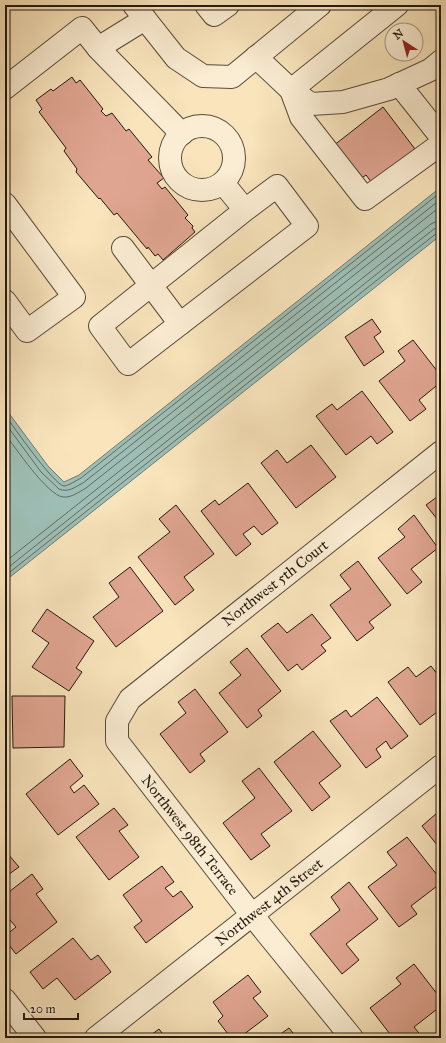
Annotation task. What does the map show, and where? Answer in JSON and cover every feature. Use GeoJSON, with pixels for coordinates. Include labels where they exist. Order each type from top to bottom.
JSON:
{"type":"FeatureCollection","features":[{"type":"Feature","properties":{"kind":"street"},"geometry":{"type":"LineString","coordinates":[[206,5],[214,16],[228,5]]}},
{"type":"Feature","properties":{"kind":"street"},"geometry":{"type":"LineString","coordinates":[[98,48],[139,12],[176,58],[203,76],[232,77],[320,5]]}},
{"type":"Feature","properties":{"kind":"street"},"geometry":{"type":"LineString","coordinates":[[291,90],[397,5]]}},
{"type":"Feature","properties":{"kind":"street"},"geometry":{"type":"LineString","coordinates":[[5,88],[82,28],[98,48],[182,134]]}},
{"type":"Feature","properties":{"kind":"street"},"geometry":{"type":"LineString","coordinates":[[256,57],[291,90],[311,104],[343,102],[389,89],[430,70],[441,61]]}},
{"type":"Feature","properties":{"kind":"street"},"geometry":{"type":"LineString","coordinates":[[399,84],[441,137]]}},
{"type":"Feature","properties":{"kind":"street"},"geometry":{"type":"LineString","coordinates":[[291,90],[301,117],[365,199],[441,144]]}},
{"type":"Feature","properties":{"kind":"street"},"geometry":{"type":"LineString","coordinates":[[199,126],[208,126],[217,129],[230,141],[234,150],[234,168],[223,183],[215,188],[197,190],[188,188],[175,176],[171,167],[170,158],[176,140],[182,134],[199,126]]}},
{"type":"Feature","properties":{"kind":"street"},"geometry":{"type":"LineString","coordinates":[[223,183],[245,210]]}},
{"type":"Feature","properties":{"kind":"street"},"geometry":{"type":"LineString","coordinates":[[277,186],[307,226],[128,364],[100,326],[150,285],[277,186]]}},
{"type":"Feature","properties":{"kind":"street"},"geometry":{"type":"LineString","coordinates":[[5,204],[74,297],[27,331],[5,301]]}},
{"type":"Feature","properties":{"kind":"street"},"geometry":{"type":"LineString","coordinates":[[122,248],[180,324]]}},
{"type":"Feature","properties":{"kind":"street","name":"Northwest 5th Court"},"geometry":{"type":"LineString","coordinates":[[117,721],[130,699],[441,452]]}},
{"type":"Feature","properties":{"kind":"street","name":"Northwest 98th Terrace"},"geometry":{"type":"LineString","coordinates":[[117,721],[117,741],[252,915],[352,1038]]}},
{"type":"Feature","properties":{"kind":"street","name":"Northwest 4th Street"},"geometry":{"type":"LineString","coordinates":[[96,1038],[441,766]]}},
{"type":"Feature","properties":{"kind":"street"},"geometry":{"type":"LineString","coordinates":[[5,1000],[35,1038]]}},
{"type":"Feature","properties":{"kind":"water"},"geometry":{"type":"Polygon","coordinates":[[[441,187],[441,235],[5,581],[5,408],[48,466],[64,482],[79,475],[441,187]]]}},
{"type":"Feature","properties":{"kind":"building"},"geometry":{"type":"Polygon","coordinates":[[[72,77],[76,83],[80,80],[103,109],[101,111],[106,116],[112,113],[126,131],[129,129],[152,157],[148,160],[164,178],[157,183],[162,189],[165,187],[188,215],[185,218],[193,226],[192,228],[195,232],[163,260],[158,254],[155,256],[148,247],[147,249],[117,213],[114,215],[76,172],[77,169],[64,151],[66,148],[39,112],[42,109],[36,100],[51,89],[53,91],[72,77]]]}},
{"type":"Feature","properties":{"kind":"building"},"geometry":{"type":"Polygon","coordinates":[[[383,107],[415,149],[372,183],[366,175],[359,180],[333,146],[383,107]]]}},
{"type":"Feature","properties":{"kind":"building"},"geometry":{"type":"Polygon","coordinates":[[[372,319],[381,332],[374,337],[384,352],[364,366],[345,337],[372,319]]]}},
{"type":"Feature","properties":{"kind":"building"},"geometry":{"type":"Polygon","coordinates":[[[413,340],[441,376],[441,382],[419,400],[426,409],[410,421],[379,381],[405,361],[398,351],[413,340]]]}},
{"type":"Feature","properties":{"kind":"building"},"geometry":{"type":"Polygon","coordinates":[[[362,391],[393,432],[377,444],[371,436],[346,455],[316,416],[332,404],[337,410],[362,391]]]}},
{"type":"Feature","properties":{"kind":"building"},"geometry":{"type":"Polygon","coordinates":[[[311,445],[336,477],[296,508],[261,463],[277,450],[287,463],[311,445]]]}},
{"type":"Feature","properties":{"kind":"building"},"geometry":{"type":"Polygon","coordinates":[[[248,483],[278,523],[262,535],[254,526],[243,534],[251,544],[236,556],[201,511],[215,500],[219,505],[248,483]]]}},
{"type":"Feature","properties":{"kind":"building"},"geometry":{"type":"Polygon","coordinates":[[[441,494],[441,524],[426,505],[441,494]]]}},
{"type":"Feature","properties":{"kind":"building"},"geometry":{"type":"Polygon","coordinates":[[[176,505],[214,554],[184,577],[194,590],[175,605],[138,557],[170,532],[159,519],[176,505]]]}},
{"type":"Feature","properties":{"kind":"building"},"geometry":{"type":"Polygon","coordinates":[[[414,515],[438,548],[411,569],[422,582],[407,594],[378,558],[405,537],[398,529],[414,515]]]}},
{"type":"Feature","properties":{"kind":"building"},"geometry":{"type":"Polygon","coordinates":[[[358,561],[391,605],[369,622],[374,628],[357,641],[330,605],[351,589],[340,575],[358,561]]]}},
{"type":"Feature","properties":{"kind":"building"},"geometry":{"type":"Polygon","coordinates":[[[130,567],[163,611],[116,647],[93,617],[119,597],[109,583],[130,567]]]}},
{"type":"Feature","properties":{"kind":"building"},"geometry":{"type":"Polygon","coordinates":[[[47,609],[94,641],[76,668],[82,672],[69,691],[32,667],[49,643],[32,631],[47,609]]]}},
{"type":"Feature","properties":{"kind":"building"},"geometry":{"type":"Polygon","coordinates":[[[312,614],[331,638],[321,645],[326,651],[302,670],[297,664],[288,671],[261,636],[278,623],[287,633],[312,614]]]}},
{"type":"Feature","properties":{"kind":"building"},"geometry":{"type":"Polygon","coordinates":[[[247,648],[281,691],[258,710],[262,716],[247,728],[219,693],[241,675],[230,662],[247,648]]]}},
{"type":"Feature","properties":{"kind":"building"},"geometry":{"type":"Polygon","coordinates":[[[431,666],[438,675],[441,672],[441,709],[420,725],[388,682],[408,667],[416,677],[431,666]]]}},
{"type":"Feature","properties":{"kind":"building"},"geometry":{"type":"Polygon","coordinates":[[[195,689],[228,732],[200,754],[205,761],[190,773],[160,734],[186,713],[178,702],[195,689]]]}},
{"type":"Feature","properties":{"kind":"building"},"geometry":{"type":"Polygon","coordinates":[[[12,696],[65,696],[64,747],[13,748],[12,696]]]}},
{"type":"Feature","properties":{"kind":"building"},"geometry":{"type":"Polygon","coordinates":[[[377,697],[408,736],[391,749],[386,741],[376,749],[381,757],[366,768],[330,721],[346,710],[351,717],[377,697]]]}},
{"type":"Feature","properties":{"kind":"building"},"geometry":{"type":"Polygon","coordinates":[[[313,731],[341,766],[319,783],[330,797],[312,811],[274,762],[313,731]]]}},
{"type":"Feature","properties":{"kind":"building"},"geometry":{"type":"Polygon","coordinates":[[[70,759],[83,776],[70,787],[74,793],[84,785],[99,804],[58,835],[26,794],[70,759]]]}},
{"type":"Feature","properties":{"kind":"building"},"geometry":{"type":"Polygon","coordinates":[[[259,768],[292,811],[261,834],[270,846],[251,860],[223,823],[255,798],[242,781],[259,768]]]}},
{"type":"Feature","properties":{"kind":"building"},"geometry":{"type":"Polygon","coordinates":[[[114,808],[128,825],[119,831],[139,857],[109,880],[76,837],[114,808]]]}},
{"type":"Feature","properties":{"kind":"building"},"geometry":{"type":"Polygon","coordinates":[[[437,813],[441,818],[441,850],[422,826],[437,813]]]}},
{"type":"Feature","properties":{"kind":"building"},"geometry":{"type":"Polygon","coordinates":[[[407,837],[441,880],[441,883],[411,906],[417,914],[399,927],[368,887],[397,865],[387,852],[407,837]]]}},
{"type":"Feature","properties":{"kind":"building"},"geometry":{"type":"Polygon","coordinates":[[[8,854],[19,867],[5,877],[5,856],[8,854]]]}},
{"type":"Feature","properties":{"kind":"building"},"geometry":{"type":"Polygon","coordinates":[[[162,866],[174,882],[165,888],[173,897],[181,891],[193,907],[146,943],[134,927],[142,921],[123,895],[162,866]]]}},
{"type":"Feature","properties":{"kind":"building"},"geometry":{"type":"Polygon","coordinates":[[[32,874],[43,889],[36,894],[57,922],[16,954],[5,940],[5,936],[16,927],[5,914],[5,895],[32,874]]]}},
{"type":"Feature","properties":{"kind":"building"},"geometry":{"type":"Polygon","coordinates":[[[349,882],[378,919],[346,944],[359,960],[342,974],[310,934],[340,910],[331,897],[349,882]]]}},
{"type":"Feature","properties":{"kind":"building"},"geometry":{"type":"Polygon","coordinates":[[[73,938],[91,960],[98,955],[111,972],[75,1000],[57,978],[43,989],[30,972],[73,938]]]}},
{"type":"Feature","properties":{"kind":"building"},"geometry":{"type":"Polygon","coordinates":[[[414,964],[441,999],[441,1006],[414,1027],[423,1038],[393,1038],[370,1008],[401,984],[396,978],[414,964]]]}},
{"type":"Feature","properties":{"kind":"building"},"geometry":{"type":"Polygon","coordinates":[[[248,975],[261,992],[253,998],[268,1016],[239,1038],[231,1038],[218,1021],[223,1016],[213,1002],[248,975]]]}},
{"type":"Feature","properties":{"kind":"building"},"geometry":{"type":"Polygon","coordinates":[[[289,1028],[297,1038],[275,1038],[289,1028]]]}},
{"type":"Feature","properties":{"kind":"building"},"geometry":{"type":"Polygon","coordinates":[[[159,1029],[166,1038],[147,1038],[159,1029]]]}}]}
